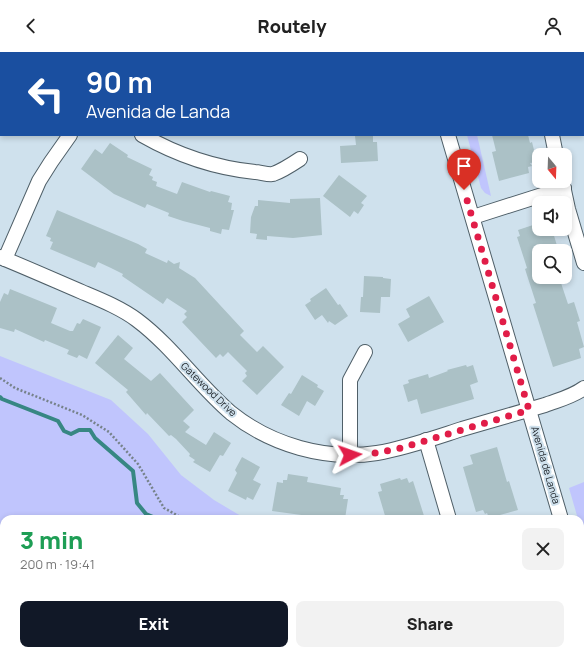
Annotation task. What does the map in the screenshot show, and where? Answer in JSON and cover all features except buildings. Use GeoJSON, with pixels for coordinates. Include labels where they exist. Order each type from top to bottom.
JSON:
{"type":"FeatureCollection","features":[{"type":"Feature","properties":{"kind":"street"},"geometry":{"type":"LineString","coordinates":[[2,258],[39,181],[69,136]]}},
{"type":"Feature","properties":{"kind":"street"},"geometry":{"type":"LineString","coordinates":[[144,136],[182,155],[210,164],[242,171],[273,174],[300,160]]}},
{"type":"Feature","properties":{"kind":"street","name":"Avenida de Landa"},"geometry":{"type":"LineString","coordinates":[[448,136],[560,515]]}},
{"type":"Feature","properties":{"kind":"street"},"geometry":{"type":"LineString","coordinates":[[552,136],[555,148]]}},
{"type":"Feature","properties":{"kind":"street"},"geometry":{"type":"LineString","coordinates":[[473,217],[552,188]]}},
{"type":"Feature","properties":{"kind":"street"},"geometry":{"type":"LineString","coordinates":[[564,188],[584,263]]}},
{"type":"Feature","properties":{"kind":"street","name":"Gatewood Drive"},"geometry":{"type":"LineString","coordinates":[[2,258],[115,307],[136,319],[155,334],[232,413],[252,428],[274,439],[298,448],[322,453],[350,455],[376,453],[529,410],[571,396],[584,388]]}},
{"type":"Feature","properties":{"kind":"street"},"geometry":{"type":"LineString","coordinates":[[350,455],[350,380],[365,352]]}},
{"type":"Feature","properties":{"kind":"street"},"geometry":{"type":"LineString","coordinates":[[426,440],[448,515]]}},
{"type":"Feature","properties":{"kind":"path"},"geometry":{"type":"LineString","coordinates":[[0,378],[14,388],[82,416],[109,432],[138,464],[164,508],[177,515]]}},
{"type":"Feature","properties":{"kind":"shaded area"},"geometry":{"type":"Polygon","coordinates":[[[467,136],[477,136],[491,196],[485,193],[481,188],[467,136]]]}},
{"type":"Feature","properties":{"kind":"shaded area"},"geometry":{"type":"Polygon","coordinates":[[[0,356],[111,400],[148,434],[181,475],[214,500],[239,515],[0,515],[0,356]]]}},
{"type":"Feature","properties":{"kind":"shaded area"},"geometry":{"type":"Polygon","coordinates":[[[584,482],[584,515],[577,515],[569,488],[584,482]]]}},
{"type":"Feature","properties":{"kind":"waterway"},"geometry":{"type":"LineString","coordinates":[[0,397],[58,421],[64,431],[71,434],[79,430],[90,430],[95,438],[133,471],[137,503],[148,515]]}},
{"type":"Feature","properties":{"kind":"route"},"geometry":{"type":"LineString","coordinates":[[350,455],[376,453],[401,448],[529,410],[464,190]]}}]}
